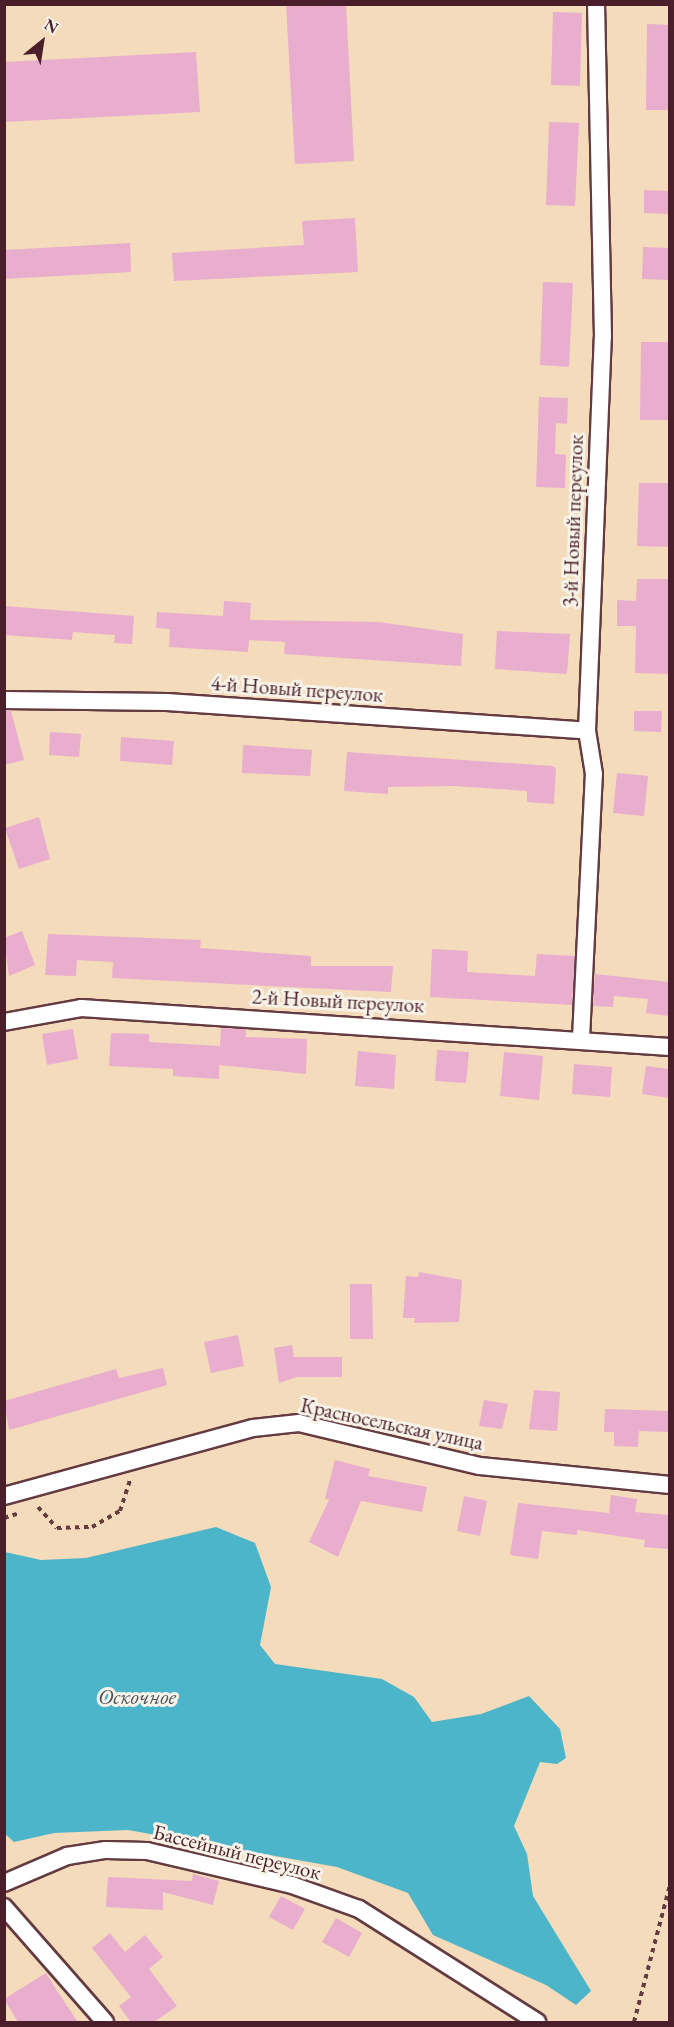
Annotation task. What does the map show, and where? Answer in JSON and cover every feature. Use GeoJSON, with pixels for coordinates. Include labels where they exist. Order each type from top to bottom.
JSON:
{"type":"FeatureCollection","features":[{"type":"Feature","properties":{"kind":"street","name":"3-й Новый переулок"},"geometry":{"type":"LineString","coordinates":[[580,1038],[594,774],[587,731],[603,337],[596,4]]}},
{"type":"Feature","properties":{"kind":"street","name":"4-й Новый переулок"},"geometry":{"type":"LineString","coordinates":[[4,700],[167,702],[587,731]]}},
{"type":"Feature","properties":{"kind":"street","name":"2-й Новый переулок"},"geometry":{"type":"LineString","coordinates":[[4,1022],[81,1008],[580,1038],[669,1047]]}},
{"type":"Feature","properties":{"kind":"street","name":"Красносельская улица"},"geometry":{"type":"LineString","coordinates":[[4,1496],[253,1428],[299,1423],[480,1466],[669,1485]]}},
{"type":"Feature","properties":{"kind":"street","name":"Бассейный переулок"},"geometry":{"type":"LineString","coordinates":[[4,1883],[67,1856],[106,1850],[147,1851],[292,1885],[359,1909],[537,2022]]}},
{"type":"Feature","properties":{"kind":"street"},"geometry":{"type":"LineString","coordinates":[[4,1907],[105,2022]]}},
{"type":"Feature","properties":{"kind":"path"},"geometry":{"type":"LineString","coordinates":[[38,1508],[57,1528],[92,1527],[120,1512],[130,1479]]}},
{"type":"Feature","properties":{"kind":"path"},"geometry":{"type":"LineString","coordinates":[[634,2022],[669,1885]]}},
{"type":"Feature","properties":{"kind":"water","name":"Оскочное"},"geometry":{"type":"Polygon","coordinates":[[[216,1527],[255,1543],[271,1587],[260,1645],[275,1664],[382,1679],[414,1697],[432,1722],[481,1714],[529,1696],[560,1729],[566,1758],[557,1764],[540,1762],[514,1826],[527,1854],[533,1896],[591,1991],[576,2005],[546,1985],[433,1935],[408,1893],[337,1867],[128,1830],[54,1833],[14,1842],[5,1834],[5,1552],[41,1560],[86,1558],[216,1527]]]}},
{"type":"Feature","properties":{"kind":"building"},"geometry":{"type":"Polygon","coordinates":[[[286,4],[346,4],[354,161],[295,164],[286,4]]]}},
{"type":"Feature","properties":{"kind":"building"},"geometry":{"type":"Polygon","coordinates":[[[553,12],[582,13],[580,86],[551,85],[553,12]]]}},
{"type":"Feature","properties":{"kind":"building"},"geometry":{"type":"Polygon","coordinates":[[[647,24],[669,25],[669,110],[646,110],[647,24]]]}},
{"type":"Feature","properties":{"kind":"building"},"geometry":{"type":"Polygon","coordinates":[[[196,52],[200,112],[4,122],[4,62],[196,52]]]}},
{"type":"Feature","properties":{"kind":"building"},"geometry":{"type":"Polygon","coordinates":[[[549,122],[579,123],[575,206],[546,205],[549,122]]]}},
{"type":"Feature","properties":{"kind":"building"},"geometry":{"type":"Polygon","coordinates":[[[644,190],[669,191],[669,214],[644,213],[644,190]]]}},
{"type":"Feature","properties":{"kind":"building"},"geometry":{"type":"Polygon","coordinates":[[[355,218],[358,272],[174,281],[172,253],[304,245],[302,221],[355,218]]]}},
{"type":"Feature","properties":{"kind":"building"},"geometry":{"type":"Polygon","coordinates":[[[130,243],[131,272],[4,279],[4,250],[130,243]]]}},
{"type":"Feature","properties":{"kind":"building"},"geometry":{"type":"Polygon","coordinates":[[[643,247],[669,248],[669,280],[642,279],[643,247]]]}},
{"type":"Feature","properties":{"kind":"building"},"geometry":{"type":"Polygon","coordinates":[[[543,282],[573,283],[569,367],[540,365],[543,282]]]}},
{"type":"Feature","properties":{"kind":"building"},"geometry":{"type":"Polygon","coordinates":[[[641,342],[669,342],[669,420],[640,420],[641,342]]]}},
{"type":"Feature","properties":{"kind":"building"},"geometry":{"type":"Polygon","coordinates":[[[539,397],[568,398],[567,424],[556,423],[555,454],[566,455],[565,488],[536,487],[539,397]]]}},
{"type":"Feature","properties":{"kind":"building"},"geometry":{"type":"Polygon","coordinates":[[[639,483],[669,483],[669,547],[637,546],[639,483]]]}},
{"type":"Feature","properties":{"kind":"building"},"geometry":{"type":"Polygon","coordinates":[[[637,579],[669,579],[668,674],[635,673],[636,626],[617,626],[617,600],[636,601],[637,579]]]}},
{"type":"Feature","properties":{"kind":"building"},"geometry":{"type":"Polygon","coordinates":[[[224,601],[251,603],[250,620],[379,622],[463,634],[461,666],[284,654],[285,642],[249,640],[248,652],[169,647],[170,629],[156,628],[157,612],[223,616],[224,601]]]}},
{"type":"Feature","properties":{"kind":"building"},"geometry":{"type":"Polygon","coordinates":[[[4,606],[134,616],[132,644],[114,643],[115,635],[73,632],[72,640],[4,635],[4,606]]]}},
{"type":"Feature","properties":{"kind":"building"},"geometry":{"type":"Polygon","coordinates":[[[497,631],[570,634],[567,674],[495,669],[497,631]]]}},
{"type":"Feature","properties":{"kind":"building"},"geometry":{"type":"Polygon","coordinates":[[[4,711],[11,711],[24,760],[4,765],[4,711]]]}},
{"type":"Feature","properties":{"kind":"building"},"geometry":{"type":"Polygon","coordinates":[[[634,711],[662,711],[661,732],[634,731],[634,711]]]}},
{"type":"Feature","properties":{"kind":"building"},"geometry":{"type":"Polygon","coordinates":[[[50,732],[81,734],[79,757],[49,755],[50,732]]]}},
{"type":"Feature","properties":{"kind":"building"},"geometry":{"type":"Polygon","coordinates":[[[121,737],[174,741],[172,765],[120,761],[121,737]]]}},
{"type":"Feature","properties":{"kind":"building"},"geometry":{"type":"Polygon","coordinates":[[[243,745],[312,750],[310,776],[242,773],[243,745]]]}},
{"type":"Feature","properties":{"kind":"building"},"geometry":{"type":"Polygon","coordinates":[[[347,752],[552,766],[556,768],[554,804],[527,802],[527,791],[454,786],[388,787],[388,794],[344,791],[347,752]]]}},
{"type":"Feature","properties":{"kind":"building"},"geometry":{"type":"Polygon","coordinates":[[[617,773],[648,776],[644,816],[613,813],[617,773]]]}},
{"type":"Feature","properties":{"kind":"building"},"geometry":{"type":"Polygon","coordinates":[[[39,817],[50,859],[19,869],[5,828],[39,817]]]}},
{"type":"Feature","properties":{"kind":"building"},"geometry":{"type":"Polygon","coordinates":[[[22,931],[35,965],[9,976],[4,938],[22,931]]]}},
{"type":"Feature","properties":{"kind":"building"},"geometry":{"type":"Polygon","coordinates":[[[48,934],[201,940],[200,948],[311,956],[311,966],[393,966],[391,992],[112,978],[113,962],[77,960],[76,976],[45,975],[48,934]]]}},
{"type":"Feature","properties":{"kind":"building"},"geometry":{"type":"Polygon","coordinates":[[[432,949],[468,951],[467,972],[535,976],[537,954],[575,956],[572,1005],[430,997],[432,949]]]}},
{"type":"Feature","properties":{"kind":"building"},"geometry":{"type":"Polygon","coordinates":[[[595,974],[669,982],[669,1016],[646,1013],[648,999],[614,996],[613,1007],[593,1006],[595,974]]]}},
{"type":"Feature","properties":{"kind":"building"},"geometry":{"type":"Polygon","coordinates":[[[221,1028],[246,1029],[246,1037],[307,1039],[306,1074],[219,1065],[219,1079],[173,1076],[173,1069],[109,1066],[111,1033],[149,1034],[149,1042],[220,1046],[221,1028]]]}},
{"type":"Feature","properties":{"kind":"building"},"geometry":{"type":"Polygon","coordinates":[[[73,1029],[78,1059],[47,1065],[42,1034],[73,1029]]]}},
{"type":"Feature","properties":{"kind":"building"},"geometry":{"type":"Polygon","coordinates":[[[437,1050],[469,1052],[466,1083],[435,1081],[437,1050]]]}},
{"type":"Feature","properties":{"kind":"building"},"geometry":{"type":"Polygon","coordinates":[[[358,1051],[396,1055],[394,1089],[355,1086],[358,1051]]]}},
{"type":"Feature","properties":{"kind":"building"},"geometry":{"type":"Polygon","coordinates":[[[504,1052],[543,1056],[539,1100],[500,1096],[504,1052]]]}},
{"type":"Feature","properties":{"kind":"building"},"geometry":{"type":"Polygon","coordinates":[[[574,1064],[612,1067],[610,1097],[572,1094],[574,1064]]]}},
{"type":"Feature","properties":{"kind":"building"},"geometry":{"type":"Polygon","coordinates":[[[646,1066],[669,1069],[669,1098],[642,1094],[646,1066]]]}},
{"type":"Feature","properties":{"kind":"building"},"geometry":{"type":"Polygon","coordinates":[[[419,1272],[462,1280],[459,1322],[414,1323],[415,1318],[403,1318],[406,1276],[418,1277],[419,1272]]]}},
{"type":"Feature","properties":{"kind":"building"},"geometry":{"type":"Polygon","coordinates":[[[350,1284],[372,1284],[373,1339],[350,1339],[350,1284]]]}},
{"type":"Feature","properties":{"kind":"building"},"geometry":{"type":"Polygon","coordinates":[[[238,1335],[244,1366],[211,1373],[204,1342],[238,1335]]]}},
{"type":"Feature","properties":{"kind":"building"},"geometry":{"type":"Polygon","coordinates":[[[292,1345],[294,1357],[342,1357],[342,1377],[297,1377],[279,1383],[274,1348],[292,1345]]]}},
{"type":"Feature","properties":{"kind":"building"},"geometry":{"type":"Polygon","coordinates":[[[163,1368],[167,1385],[9,1430],[4,1401],[116,1369],[119,1378],[163,1368]]]}},
{"type":"Feature","properties":{"kind":"building"},"geometry":{"type":"Polygon","coordinates":[[[534,1390],[560,1392],[557,1431],[529,1429],[534,1390]]]}},
{"type":"Feature","properties":{"kind":"building"},"geometry":{"type":"Polygon","coordinates":[[[484,1400],[508,1404],[502,1429],[479,1426],[484,1400]]]}},
{"type":"Feature","properties":{"kind":"building"},"geometry":{"type":"Polygon","coordinates":[[[605,1409],[669,1411],[669,1432],[639,1431],[638,1447],[614,1446],[614,1432],[604,1432],[605,1409]]]}},
{"type":"Feature","properties":{"kind":"building"},"geometry":{"type":"Polygon","coordinates":[[[335,1460],[370,1469],[368,1476],[427,1487],[422,1512],[361,1501],[338,1557],[309,1542],[329,1500],[325,1498],[335,1460]]]}},
{"type":"Feature","properties":{"kind":"building"},"geometry":{"type":"Polygon","coordinates":[[[611,1495],[637,1499],[635,1512],[669,1515],[669,1549],[644,1547],[645,1540],[577,1530],[577,1535],[542,1531],[538,1559],[510,1555],[518,1503],[609,1513],[611,1495]]]}},
{"type":"Feature","properties":{"kind":"building"},"geometry":{"type":"Polygon","coordinates":[[[464,1496],[487,1501],[480,1536],[457,1531],[464,1496]]]}},
{"type":"Feature","properties":{"kind":"building"},"geometry":{"type":"Polygon","coordinates":[[[193,1874],[219,1881],[213,1905],[163,1892],[163,1910],[106,1907],[108,1877],[192,1881],[193,1874]]]}},
{"type":"Feature","properties":{"kind":"building"},"geometry":{"type":"Polygon","coordinates":[[[281,1896],[305,1909],[293,1930],[269,1917],[281,1896]]]}},
{"type":"Feature","properties":{"kind":"building"},"geometry":{"type":"Polygon","coordinates":[[[336,1918],[362,1933],[349,1957],[322,1942],[336,1918]]]}},
{"type":"Feature","properties":{"kind":"building"},"geometry":{"type":"Polygon","coordinates":[[[110,1933],[125,1952],[145,1935],[163,1957],[149,1969],[177,2006],[154,2022],[131,2022],[119,2006],[131,1997],[92,1948],[110,1933]]]}},
{"type":"Feature","properties":{"kind":"building"},"geometry":{"type":"Polygon","coordinates":[[[46,1973],[78,2022],[18,2022],[4,1999],[46,1973]]]}}]}
